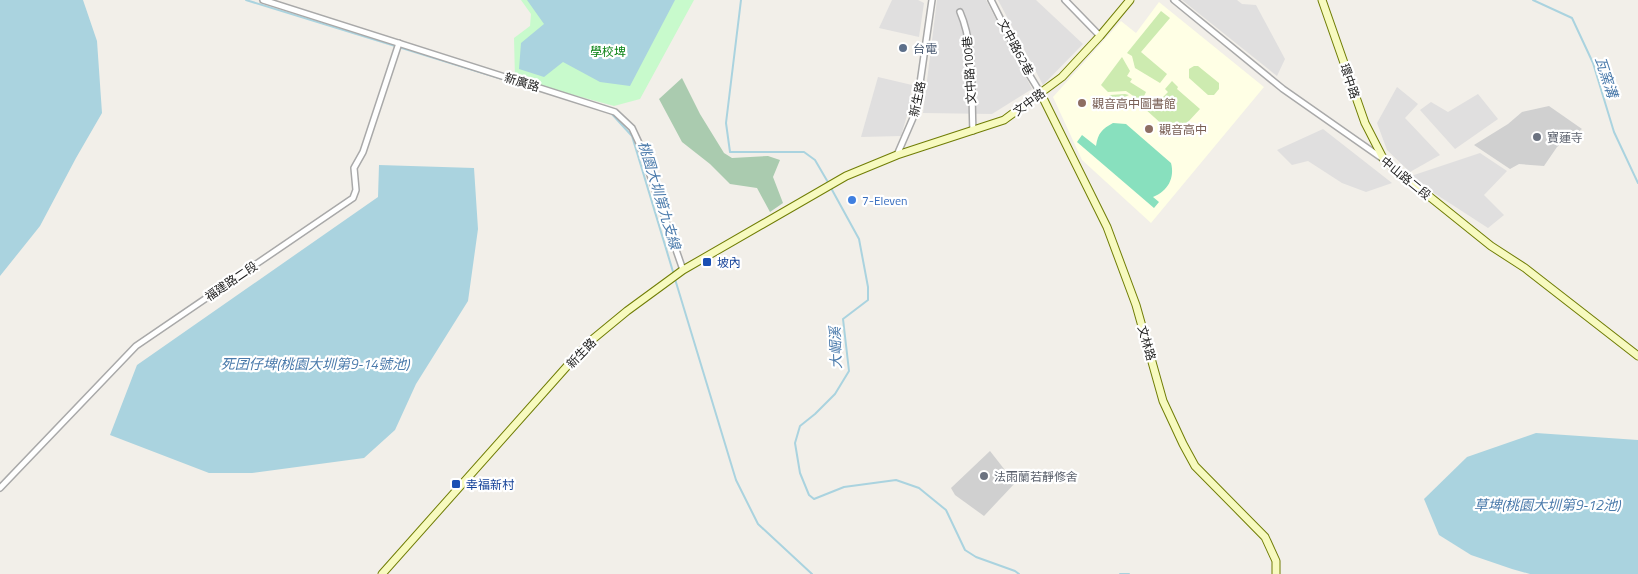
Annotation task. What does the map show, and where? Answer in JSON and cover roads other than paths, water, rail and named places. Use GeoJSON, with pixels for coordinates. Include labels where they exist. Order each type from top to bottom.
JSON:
{"type":"FeatureCollection","features":[{"type":"Feature","properties":{"kind":"street","name":"新廣路"},"geometry":{"type":"LineString","coordinates":[[263,0],[615,112],[632,128],[640,143],[683,270]]}},
{"type":"Feature","properties":{"kind":"street","name":"新生路"},"geometry":{"type":"LineString","coordinates":[[382,574],[593,339],[627,311],[683,270],[829,185],[897,155],[916,111],[932,0]]}},
{"type":"Feature","properties":{"kind":"street","name":"文中路62巷"},"geometry":{"type":"LineString","coordinates":[[991,0],[1024,66],[1041,94]]}},
{"type":"Feature","properties":{"kind":"street"},"geometry":{"type":"LineString","coordinates":[[1065,0],[1100,36]]}},
{"type":"Feature","properties":{"kind":"street","name":"文中路"},"geometry":{"type":"LineString","coordinates":[[897,155],[1004,120],[1041,94],[1062,76],[1100,36],[1130,0]]}},
{"type":"Feature","properties":{"kind":"street","name":"中山路二段"},"geometry":{"type":"LineString","coordinates":[[1174,0],[1283,89],[1384,160],[1491,246],[1525,268],[1638,356]]}},
{"type":"Feature","properties":{"kind":"street","name":"環中路"},"geometry":{"type":"LineString","coordinates":[[1322,0],[1365,124],[1384,160]]}},
{"type":"Feature","properties":{"kind":"street","name":"文中路100巷"},"geometry":{"type":"LineString","coordinates":[[960,12],[966,26],[973,131]]}},
{"type":"Feature","properties":{"kind":"street","name":"福建路二段"},"geometry":{"type":"LineString","coordinates":[[0,488],[136,346],[353,198],[356,190],[354,168],[365,146],[399,43]]}},
{"type":"Feature","properties":{"kind":"street","name":"文林路"},"geometry":{"type":"LineString","coordinates":[[1041,94],[1107,227],[1136,305],[1163,401],[1183,444],[1196,466],[1265,537],[1276,561],[1276,574]]}},
{"type":"Feature","properties":{"kind":"water"},"geometry":{"type":"Polygon","coordinates":[[[0,0],[83,0],[97,41],[102,113],[40,226],[0,276],[0,0]]]}},
{"type":"Feature","properties":{"kind":"water","name":"學校埤"},"geometry":{"type":"Polygon","coordinates":[[[527,0],[675,0],[630,86],[600,82],[563,62],[544,77],[519,69],[521,43],[544,24],[527,0]]]}},
{"type":"Feature","properties":{"kind":"water","name":"死囝仔埤(桃園大圳第9-14號池)"},"geometry":{"type":"Polygon","coordinates":[[[379,165],[474,168],[478,229],[468,301],[416,384],[395,430],[364,458],[252,473],[209,473],[110,435],[137,365],[378,197],[379,165]]]}},
{"type":"Feature","properties":{"kind":"water","name":"草埤(桃園大圳第9-12池)"},"geometry":{"type":"Polygon","coordinates":[[[1536,433],[1638,440],[1638,574],[1530,574],[1471,555],[1439,535],[1424,499],[1467,457],[1536,433]]]}},
{"type":"Feature","properties":{"kind":"waterway","name":"桃園大圳第九支線"},"geometry":{"type":"LineString","coordinates":[[246,0],[528,87]]}},
{"type":"Feature","properties":{"kind":"waterway","name":"大崛溪"},"geometry":{"type":"LineString","coordinates":[[741,0],[726,123],[730,152],[804,152],[815,160],[829,184]]}},
{"type":"Feature","properties":{"kind":"waterway","name":"瓦窯溝"},"geometry":{"type":"LineString","coordinates":[[1533,0],[1572,18],[1593,63],[1614,132],[1638,183]]}},
{"type":"Feature","properties":{"kind":"waterway","name":"桃園大圳第九支線"},"geometry":{"type":"LineString","coordinates":[[611,113],[632,136],[674,275]]}},
{"type":"Feature","properties":{"kind":"waterway","name":"大崛溪"},"geometry":{"type":"LineString","coordinates":[[831,188],[859,239],[868,287],[868,300],[843,319],[849,371],[835,394],[800,426],[795,443],[800,473],[809,495],[814,499],[844,487],[896,480],[919,488],[946,510],[965,550],[976,557],[1019,574]]}},
{"type":"Feature","properties":{"kind":"waterway","name":"桃園大圳第九支線"},"geometry":{"type":"LineString","coordinates":[[675,279],[736,480],[758,524],[812,574]]}},
{"type":"Feature","properties":{"kind":"waterway","name":"大崛溪"},"geometry":{"type":"LineString","coordinates":[[1120,574],[1129,574]]}},
{"type":"Feature","properties":{"kind":"place","name":"台電"},"geometry":{"type":"Point","coordinates":[903,48]}},
{"type":"Feature","properties":{"kind":"place","name":"觀音高中圖書館"},"geometry":{"type":"Point","coordinates":[1082,103]}},
{"type":"Feature","properties":{"kind":"place","name":"觀音高中"},"geometry":{"type":"Point","coordinates":[1149,129]}},
{"type":"Feature","properties":{"kind":"place","name":"寶蓮寺"},"geometry":{"type":"Point","coordinates":[1537,137]}},
{"type":"Feature","properties":{"kind":"place","name":"7-Eleven"},"geometry":{"type":"Point","coordinates":[852,200]}},
{"type":"Feature","properties":{"kind":"place","name":"坡內"},"geometry":{"type":"Point","coordinates":[707,262]}},
{"type":"Feature","properties":{"kind":"place","name":"法雨蘭若靜修舍"},"geometry":{"type":"Point","coordinates":[984,476]}},
{"type":"Feature","properties":{"kind":"place","name":"幸福新村"},"geometry":{"type":"Point","coordinates":[456,484]}}]}
